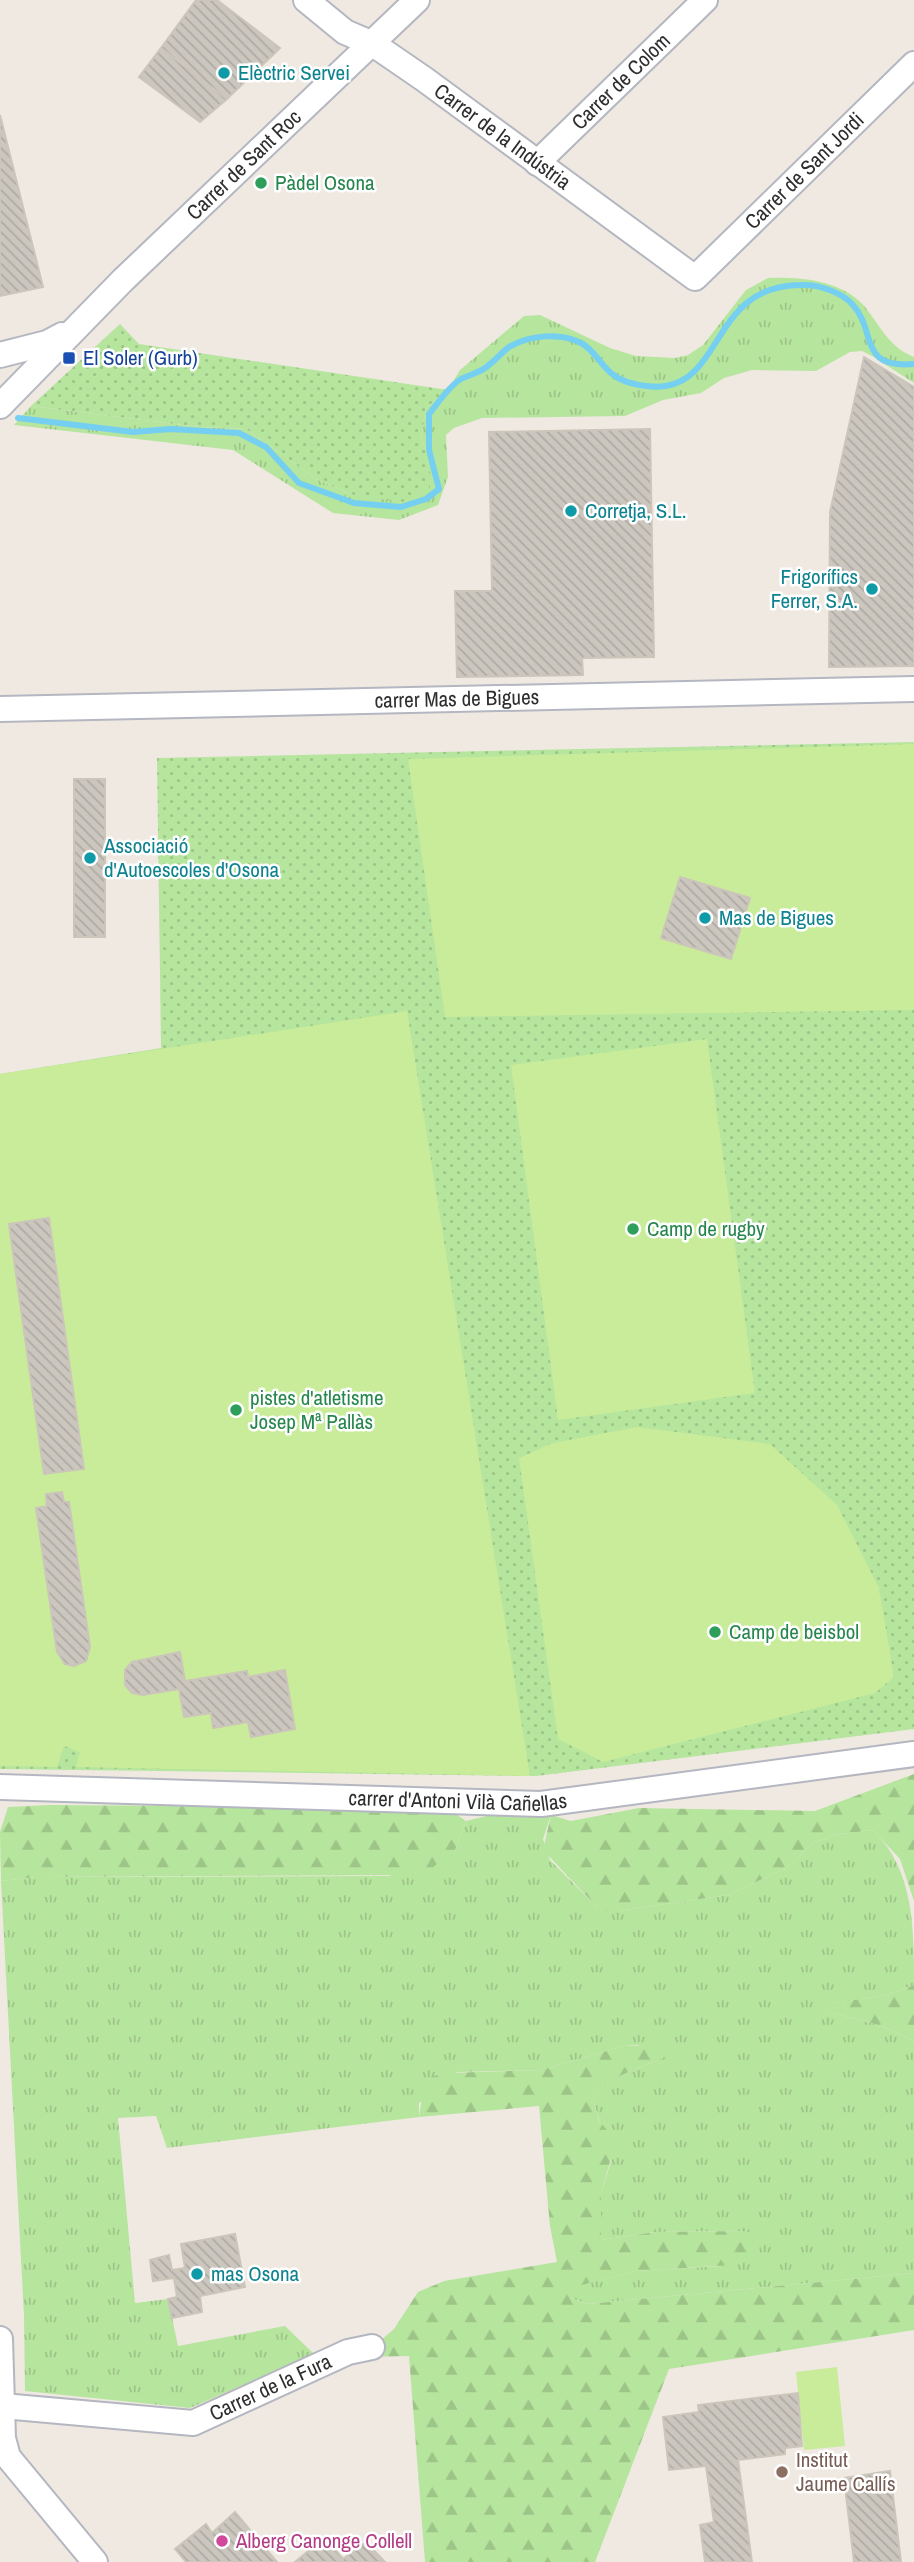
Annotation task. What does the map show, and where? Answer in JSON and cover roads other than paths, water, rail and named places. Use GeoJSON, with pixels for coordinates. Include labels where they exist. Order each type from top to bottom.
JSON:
{"type":"FeatureCollection","features":[{"type":"Feature","properties":{"kind":"street","name":"Carrer de la Indústria"},"geometry":{"type":"LineString","coordinates":[[306,0],[345,32],[373,44],[695,278]]}},
{"type":"Feature","properties":{"kind":"street","name":"Carrer de Sant Roc"},"geometry":{"type":"LineString","coordinates":[[0,406],[72,330],[417,0]]}},
{"type":"Feature","properties":{"kind":"street","name":"Carrer de Colom"},"geometry":{"type":"LineString","coordinates":[[537,163],[705,0]]}},
{"type":"Feature","properties":{"kind":"street","name":"Carrer de Sant Jordi"},"geometry":{"type":"LineString","coordinates":[[695,278],[914,64]]}},
{"type":"Feature","properties":{"kind":"street","name":"Carrer de Sant Roc"},"geometry":{"type":"LineString","coordinates":[[0,355],[47,343],[72,330]]}},
{"type":"Feature","properties":{"kind":"street","name":"carrer Mas de Bigues"},"geometry":{"type":"LineString","coordinates":[[0,709],[914,689]]}},
{"type":"Feature","properties":{"kind":"street","name":"carrer d'Antoni Vilà Cañellas"},"geometry":{"type":"LineString","coordinates":[[0,1787],[541,1804],[914,1754]]}},
{"type":"Feature","properties":{"kind":"street"},"geometry":{"type":"LineString","coordinates":[[0,2339],[3,2406],[1,2437],[8,2457],[95,2562]]}},
{"type":"Feature","properties":{"kind":"street","name":"Carrer de la Fura"},"geometry":{"type":"LineString","coordinates":[[3,2406],[193,2423],[348,2351],[372,2347]]}},
{"type":"Feature","properties":{"kind":"waterway"},"geometry":{"type":"LineString","coordinates":[[18,418],[133,432],[171,429],[239,433],[266,447],[299,483],[354,503],[401,507],[426,499],[439,489],[429,450],[429,414],[457,382],[482,370],[509,347],[526,340],[545,336],[564,337],[586,346],[610,373],[626,382],[654,387],[666,386],[685,379],[699,366],[736,313],[753,298],[775,288],[811,285],[837,293],[853,305],[860,315],[876,355],[884,361],[896,364],[914,364]]}},
{"type":"Feature","properties":{"kind":"place","name":"Elèctric Servei"},"geometry":{"type":"Point","coordinates":[224,73]}},
{"type":"Feature","properties":{"kind":"place","name":"Pàdel Osona"},"geometry":{"type":"Point","coordinates":[261,183]}},
{"type":"Feature","properties":{"kind":"place","name":"El Soler (Gurb)"},"geometry":{"type":"Point","coordinates":[69,358]}},
{"type":"Feature","properties":{"kind":"place","name":"Corretja, S.L."},"geometry":{"type":"Point","coordinates":[571,511]}},
{"type":"Feature","properties":{"kind":"place","name":"Frigorífics Ferrer, S.A."},"geometry":{"type":"Point","coordinates":[872,589]}},
{"type":"Feature","properties":{"kind":"place","name":"Associació d'Autoescoles d'Osona"},"geometry":{"type":"Point","coordinates":[90,858]}},
{"type":"Feature","properties":{"kind":"place","name":"Mas de Bigues"},"geometry":{"type":"Point","coordinates":[705,918]}},
{"type":"Feature","properties":{"kind":"place","name":"Camp de rugby"},"geometry":{"type":"Point","coordinates":[633,1229]}},
{"type":"Feature","properties":{"kind":"place","name":"pistes d'atletisme Josep Mª Pallàs"},"geometry":{"type":"Point","coordinates":[236,1410]}},
{"type":"Feature","properties":{"kind":"place","name":"Camp de beisbol"},"geometry":{"type":"Point","coordinates":[715,1632]}},
{"type":"Feature","properties":{"kind":"place","name":"mas Osona"},"geometry":{"type":"Point","coordinates":[197,2274]}},
{"type":"Feature","properties":{"kind":"place","name":"Institut Jaume Callís"},"geometry":{"type":"Point","coordinates":[782,2472]}},
{"type":"Feature","properties":{"kind":"place","name":"Alberg Canonge Collell"},"geometry":{"type":"Point","coordinates":[222,2541]}}]}
